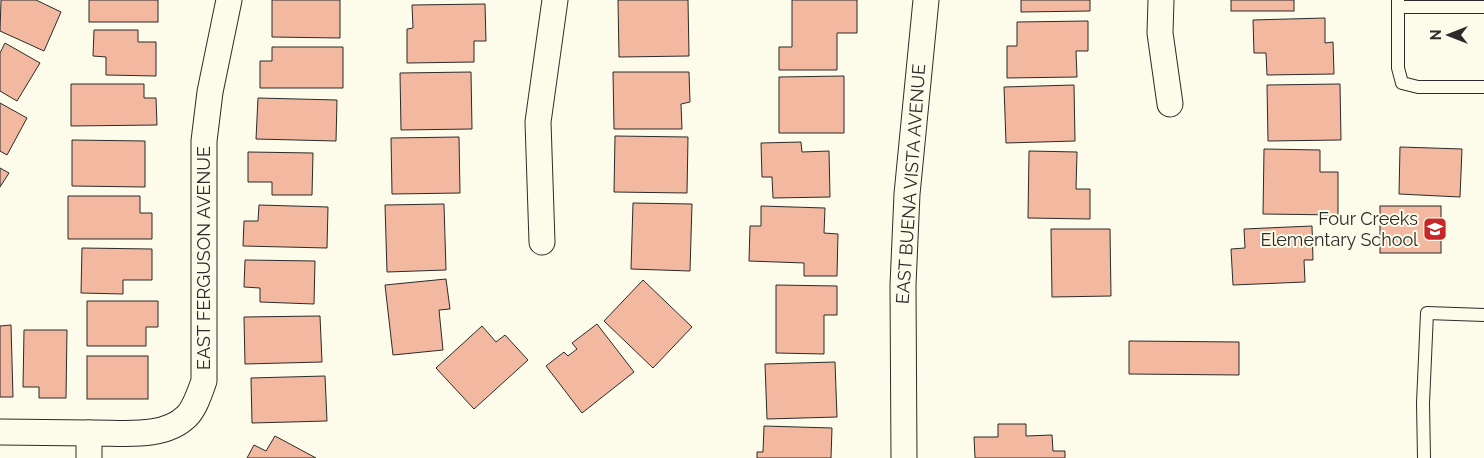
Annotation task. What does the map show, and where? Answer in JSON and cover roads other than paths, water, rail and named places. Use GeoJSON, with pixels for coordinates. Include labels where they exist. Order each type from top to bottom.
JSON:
{"type":"FeatureCollection","features":[{"type":"Feature","properties":{"kind":"street","name":"EAST FERGUSON AVENUE"},"geometry":{"type":"LineString","coordinates":[[0,432],[89,433],[160,431],[176,425],[188,415],[204,381],[204,141],[210,92],[229,0]]}},
{"type":"Feature","properties":{"kind":"street"},"geometry":{"type":"LineString","coordinates":[[542,242],[538,122],[555,0]]}},
{"type":"Feature","properties":{"kind":"street","name":"EAST BUENA VISTA AVENUE"},"geometry":{"type":"LineString","coordinates":[[904,458],[902,285],[914,102],[926,0]]}},
{"type":"Feature","properties":{"kind":"street"},"geometry":{"type":"LineString","coordinates":[[1161,0],[1160,33],[1170,104]]}},
{"type":"Feature","properties":{"kind":"street"},"geometry":{"type":"LineString","coordinates":[[89,433],[89,458]]}},
{"type":"Feature","properties":{"kind":"lane"},"geometry":{"type":"LineString","coordinates":[[1484,7],[1398,4],[1398,68],[1402,83],[1418,88],[1484,88]]}},
{"type":"Feature","properties":{"kind":"lane"},"geometry":{"type":"LineString","coordinates":[[1424,458],[1423,402],[1427,313],[1484,315]]}},
{"type":"Feature","properties":{"kind":"place","name":"Four Creeks Elementary School"},"geometry":{"type":"Point","coordinates":[1435,229]}}]}
